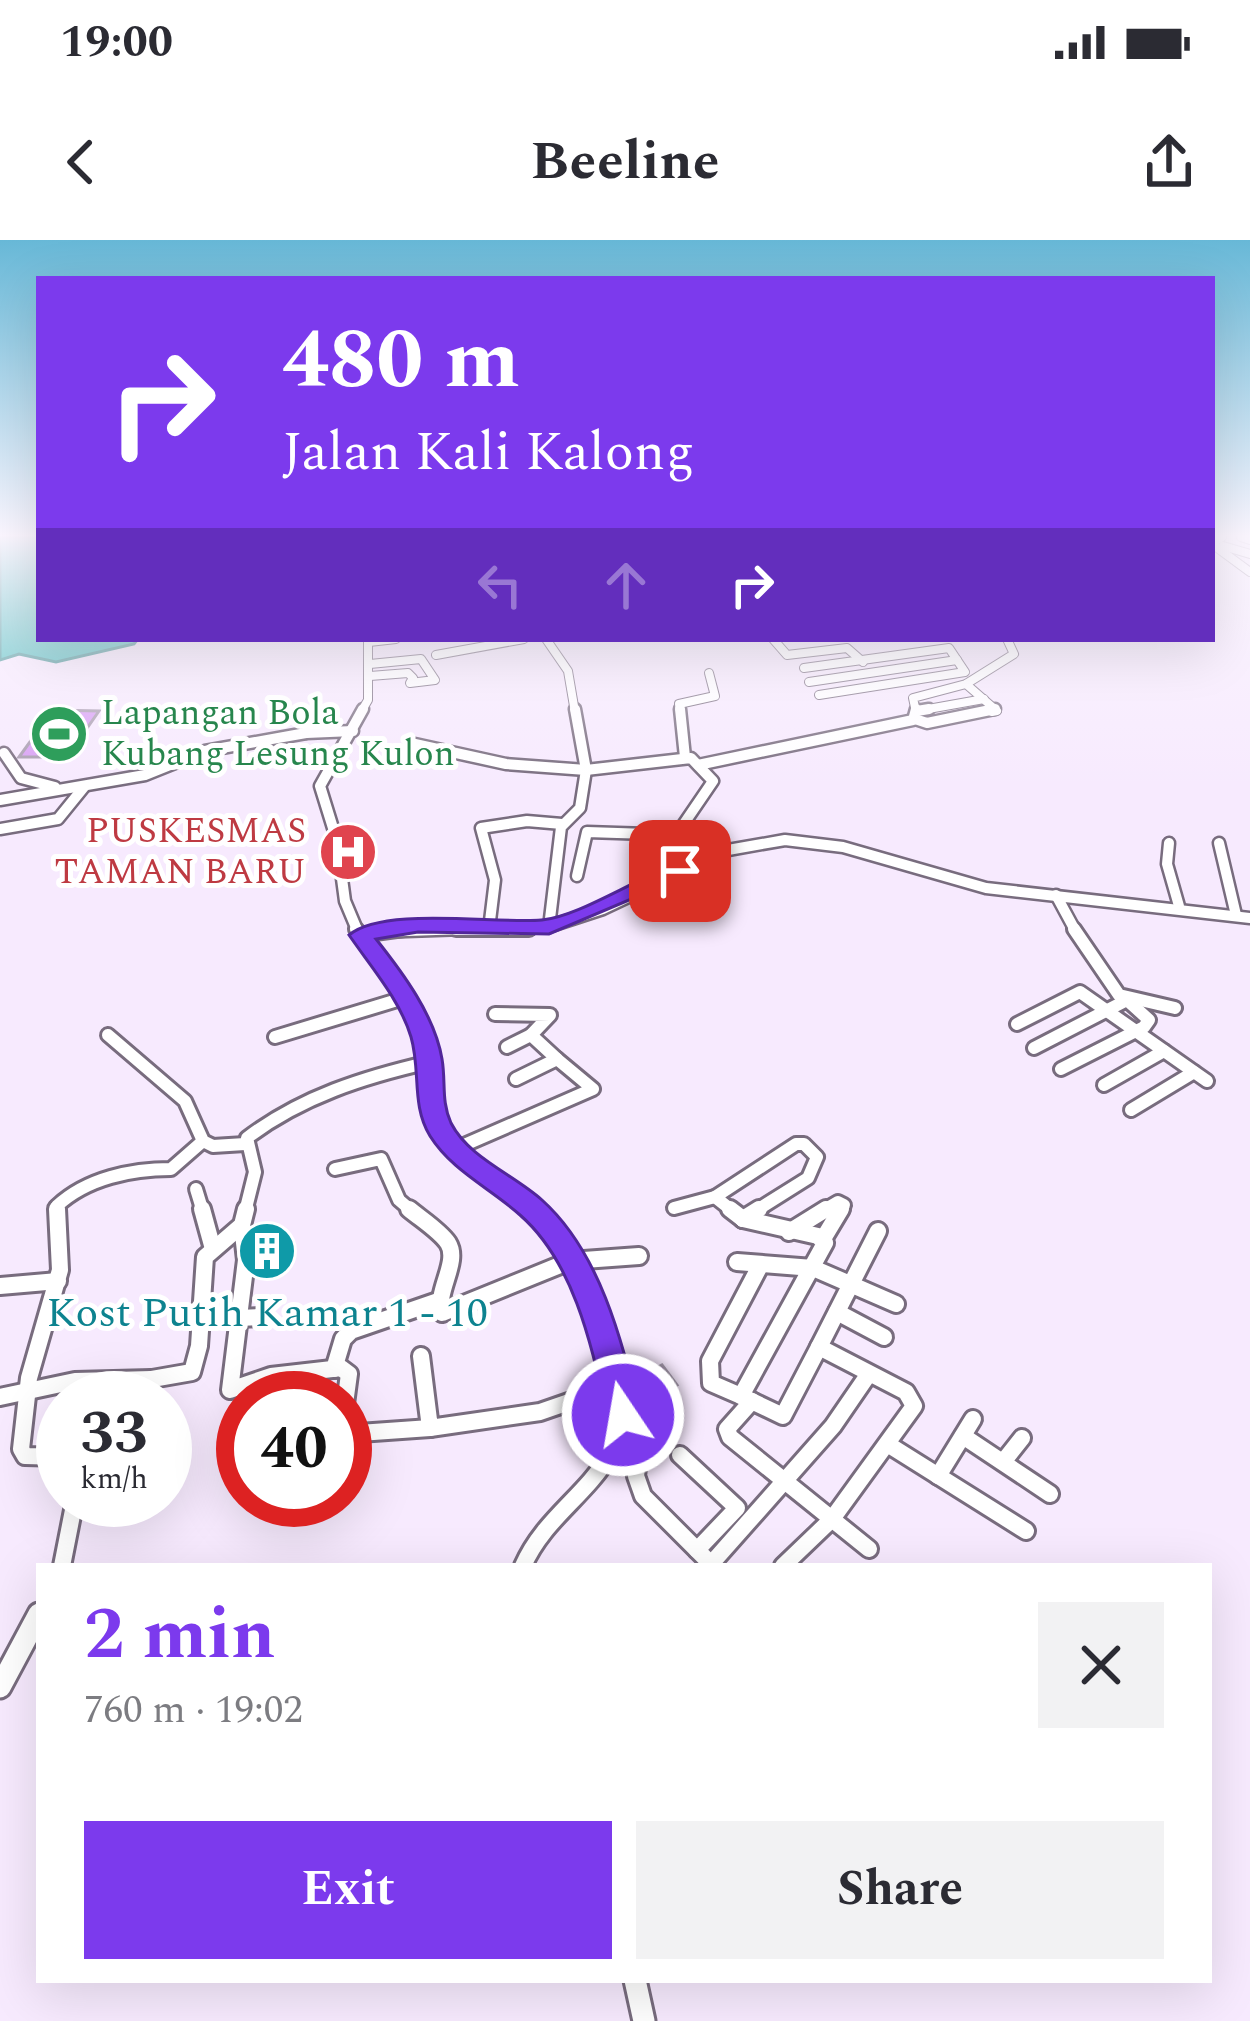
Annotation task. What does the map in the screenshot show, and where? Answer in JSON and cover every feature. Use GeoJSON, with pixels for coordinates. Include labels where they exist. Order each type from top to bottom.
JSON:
{"type":"FeatureCollection","features":[{"type":"Feature","properties":{"kind":"street"},"geometry":{"type":"LineString","coordinates":[[369,642],[368,700],[320,785],[336,839],[338,880],[360,935],[422,1032],[436,1122],[455,1149],[519,1195],[571,1261],[605,1337],[618,1385],[622,1424],[595,1479],[554,1510],[537,1531],[524,1563]]}},
{"type":"Feature","properties":{"kind":"street"},"geometry":{"type":"LineString","coordinates":[[436,655],[497,642]]}},
{"type":"Feature","properties":{"kind":"street"},"geometry":{"type":"LineString","coordinates":[[548,642],[568,671],[586,770],[580,808],[562,824],[549,927]]}},
{"type":"Feature","properties":{"kind":"street"},"geometry":{"type":"LineString","coordinates":[[776,642],[787,655],[847,648],[886,685]]}},
{"type":"Feature","properties":{"kind":"street"},"geometry":{"type":"LineString","coordinates":[[819,695],[964,673],[943,642]]}},
{"type":"Feature","properties":{"kind":"street"},"geometry":{"type":"LineString","coordinates":[[968,683],[997,711],[927,723],[916,715],[913,698],[968,683],[1014,654],[1008,642]]}},
{"type":"Feature","properties":{"kind":"street"},"geometry":{"type":"LineString","coordinates":[[804,668],[950,648]]}},
{"type":"Feature","properties":{"kind":"street"},"geometry":{"type":"LineString","coordinates":[[421,659],[435,680],[410,683],[413,679],[408,673],[370,670],[421,659]]}},
{"type":"Feature","properties":{"kind":"street"},"geometry":{"type":"LineString","coordinates":[[809,682],[957,660]]}},
{"type":"Feature","properties":{"kind":"street"},"geometry":{"type":"LineString","coordinates":[[686,757],[680,704],[715,696],[709,673]]}},
{"type":"Feature","properties":{"kind":"street"},"geometry":{"type":"LineString","coordinates":[[933,678],[949,690]]}},
{"type":"Feature","properties":{"kind":"street"},"geometry":{"type":"LineString","coordinates":[[698,765],[984,699]]}},
{"type":"Feature","properties":{"kind":"street"},"geometry":{"type":"LineString","coordinates":[[306,733],[310,719],[333,719]]}},
{"type":"Feature","properties":{"kind":"street"},"geometry":{"type":"LineString","coordinates":[[0,800],[150,773],[190,754],[306,733],[353,731]]}},
{"type":"Feature","properties":{"kind":"street"},"geometry":{"type":"LineString","coordinates":[[416,744],[506,764],[586,770],[686,757],[712,784],[667,851],[680,871]]}},
{"type":"Feature","properties":{"kind":"street"},"geometry":{"type":"LineString","coordinates":[[4,753],[13,771],[29,782],[84,787]]}},
{"type":"Feature","properties":{"kind":"street"},"geometry":{"type":"LineString","coordinates":[[0,829],[58,819],[84,787]]}},
{"type":"Feature","properties":{"kind":"street"},"geometry":{"type":"LineString","coordinates":[[488,929],[495,880],[480,829],[526,821],[562,824]]}},
{"type":"Feature","properties":{"kind":"street"},"geometry":{"type":"LineString","coordinates":[[577,876],[586,832],[680,835]]}},
{"type":"Feature","properties":{"kind":"street"},"geometry":{"type":"LineString","coordinates":[[619,850],[622,833]]}},
{"type":"Feature","properties":{"kind":"street"},"geometry":{"type":"LineString","coordinates":[[360,935],[418,925],[549,927],[722,850],[758,842],[812,841],[882,856],[983,887],[1179,905],[1243,917]]}},
{"type":"Feature","properties":{"kind":"street"},"geometry":{"type":"LineString","coordinates":[[1219,843],[1217,866],[1243,917]]}},
{"type":"Feature","properties":{"kind":"street"},"geometry":{"type":"LineString","coordinates":[[1169,844],[1167,864],[1179,905]]}},
{"type":"Feature","properties":{"kind":"street"},"geometry":{"type":"LineString","coordinates":[[1056,895],[1069,926],[1082,937],[1109,985],[1149,1020],[1061,1069]]}},
{"type":"Feature","properties":{"kind":"street"},"geometry":{"type":"LineString","coordinates":[[1017,1024],[1076,992],[1207,1082]]}},
{"type":"Feature","properties":{"kind":"street"},"geometry":{"type":"LineString","coordinates":[[275,1036],[404,998]]}},
{"type":"Feature","properties":{"kind":"street"},"geometry":{"type":"LineString","coordinates":[[1034,1048],[1127,1000],[1148,998],[1174,1008]]}},
{"type":"Feature","properties":{"kind":"street"},"geometry":{"type":"LineString","coordinates":[[495,1014],[550,1015],[530,1035],[507,1047]]}},
{"type":"Feature","properties":{"kind":"street"},"geometry":{"type":"LineString","coordinates":[[108,1035],[185,1101],[203,1142],[245,1144]]}},
{"type":"Feature","properties":{"kind":"street"},"geometry":{"type":"LineString","coordinates":[[455,1149],[592,1091],[591,1085],[530,1035]]}},
{"type":"Feature","properties":{"kind":"street"},"geometry":{"type":"LineString","coordinates":[[1104,1085],[1164,1051]]}},
{"type":"Feature","properties":{"kind":"street"},"geometry":{"type":"LineString","coordinates":[[516,1079],[557,1059]]}},
{"type":"Feature","properties":{"kind":"street"},"geometry":{"type":"LineString","coordinates":[[342,1371],[272,1376],[230,1390],[246,1260],[242,1226],[255,1172],[245,1144],[251,1133],[316,1100],[388,1071],[430,1062]]}},
{"type":"Feature","properties":{"kind":"street"},"geometry":{"type":"LineString","coordinates":[[1131,1109],[1194,1072]]}},
{"type":"Feature","properties":{"kind":"street"},"geometry":{"type":"LineString","coordinates":[[36,1454],[23,1453],[28,1387],[58,1281],[55,1211],[60,1201],[92,1183],[136,1169],[171,1169],[203,1142]]}},
{"type":"Feature","properties":{"kind":"street"},"geometry":{"type":"LineString","coordinates":[[674,1208],[715,1197],[796,1144],[804,1144],[817,1157],[811,1176],[743,1220]]}},
{"type":"Feature","properties":{"kind":"street"},"geometry":{"type":"LineString","coordinates":[[335,1169],[380,1159],[399,1200],[445,1238],[451,1254],[439,1311],[450,1313],[571,1261],[639,1256]]}},
{"type":"Feature","properties":{"kind":"street"},"geometry":{"type":"LineString","coordinates":[[196,1189],[213,1249]]}},
{"type":"Feature","properties":{"kind":"street"},"geometry":{"type":"LineString","coordinates":[[715,1197],[743,1220],[823,1239]]}},
{"type":"Feature","properties":{"kind":"street"},"geometry":{"type":"LineString","coordinates":[[789,1232],[838,1202],[844,1205],[726,1432],[869,1549]]}},
{"type":"Feature","properties":{"kind":"street"},"geometry":{"type":"LineString","coordinates":[[192,1372],[205,1258],[242,1226]]}},
{"type":"Feature","properties":{"kind":"street"},"geometry":{"type":"LineString","coordinates":[[761,1264],[710,1361],[711,1383],[783,1416],[878,1231]]}},
{"type":"Feature","properties":{"kind":"street"},"geometry":{"type":"LineString","coordinates":[[737,1262],[813,1268],[896,1304]]}},
{"type":"Feature","properties":{"kind":"street"},"geometry":{"type":"LineString","coordinates":[[0,1286],[58,1281]]}},
{"type":"Feature","properties":{"kind":"street"},"geometry":{"type":"LineString","coordinates":[[334,1369],[343,1339],[351,1331],[438,1300]]}},
{"type":"Feature","properties":{"kind":"street"},"geometry":{"type":"LineString","coordinates":[[836,1312],[884,1336]]}},
{"type":"Feature","properties":{"kind":"street"},"geometry":{"type":"LineString","coordinates":[[238,1318],[260,1316]]}},
{"type":"Feature","properties":{"kind":"street"},"geometry":{"type":"LineString","coordinates":[[786,1563],[832,1519],[914,1406],[906,1392],[819,1347]]}},
{"type":"Feature","properties":{"kind":"street"},"geometry":{"type":"LineString","coordinates":[[421,1356],[430,1428]]}},
{"type":"Feature","properties":{"kind":"street"},"geometry":{"type":"LineString","coordinates":[[707,1560],[785,1483],[868,1375]]}},
{"type":"Feature","properties":{"kind":"street"},"geometry":{"type":"LineString","coordinates":[[372,1432],[540,1412],[618,1385]]}},
{"type":"Feature","properties":{"kind":"street"},"geometry":{"type":"LineString","coordinates":[[0,1396],[36,1386]]}},
{"type":"Feature","properties":{"kind":"street"},"geometry":{"type":"LineString","coordinates":[[622,1424],[641,1435],[636,1476],[643,1496],[707,1560]]}},
{"type":"Feature","properties":{"kind":"street"},"geometry":{"type":"LineString","coordinates":[[938,1476],[968,1427],[1003,1462],[1050,1494]]}},
{"type":"Feature","properties":{"kind":"street"},"geometry":{"type":"LineString","coordinates":[[1003,1462],[1022,1438]]}},
{"type":"Feature","properties":{"kind":"street"},"geometry":{"type":"LineString","coordinates":[[889,1445],[1026,1531]]}},
{"type":"Feature","properties":{"kind":"street"},"geometry":{"type":"LineString","coordinates":[[680,1455],[737,1508],[707,1560]]}},
{"type":"Feature","properties":{"kind":"street"},"geometry":{"type":"LineString","coordinates":[[63,1563],[70,1527]]}},
{"type":"Feature","properties":{"kind":"street"},"geometry":{"type":"LineString","coordinates":[[0,1687],[36,1621]]}},
{"type":"Feature","properties":{"kind":"street"},"geometry":{"type":"LineString","coordinates":[[636,1983],[644,2021]]}},
{"type":"Feature","properties":{"kind":"shaded area"},"geometry":{"type":"Polygon","coordinates":[[[0,620],[36,620],[36,642],[136,642],[56,662],[19,654],[0,660],[0,620]]]}},
{"type":"Feature","properties":{"kind":"building","name":"Lapangan Bola Kubang Lesung Kulon"},"geometry":{"type":"Polygon","coordinates":[[[53,710],[99,711],[67,757],[19,757],[53,710]]]}},
{"type":"Feature","properties":{"kind":"building"},"geometry":{"type":"Polygon","coordinates":[[[662,1365],[677,1385],[636,1407],[632,1381],[662,1365]]]}},
{"type":"Feature","properties":{"kind":"place","name":"Lapangan Bola Kubang Lesung Kulon"},"geometry":{"type":"Point","coordinates":[59,734]}},
{"type":"Feature","properties":{"kind":"place","name":"PUSKESMAS TAMAN BARU"},"geometry":{"type":"Point","coordinates":[348,852]}},
{"type":"Feature","properties":{"kind":"place","name":"Kost Putih Kamar 1 - 10"},"geometry":{"type":"Point","coordinates":[267,1251]}},
{"type":"Feature","properties":{"kind":"route"},"geometry":{"type":"LineString","coordinates":[[623,1415],[605,1337],[573,1264],[534,1210],[458,1153],[440,1130],[430,1101],[430,1062],[422,1032],[397,984],[360,935],[418,925],[549,927],[680,871]]}}]}
